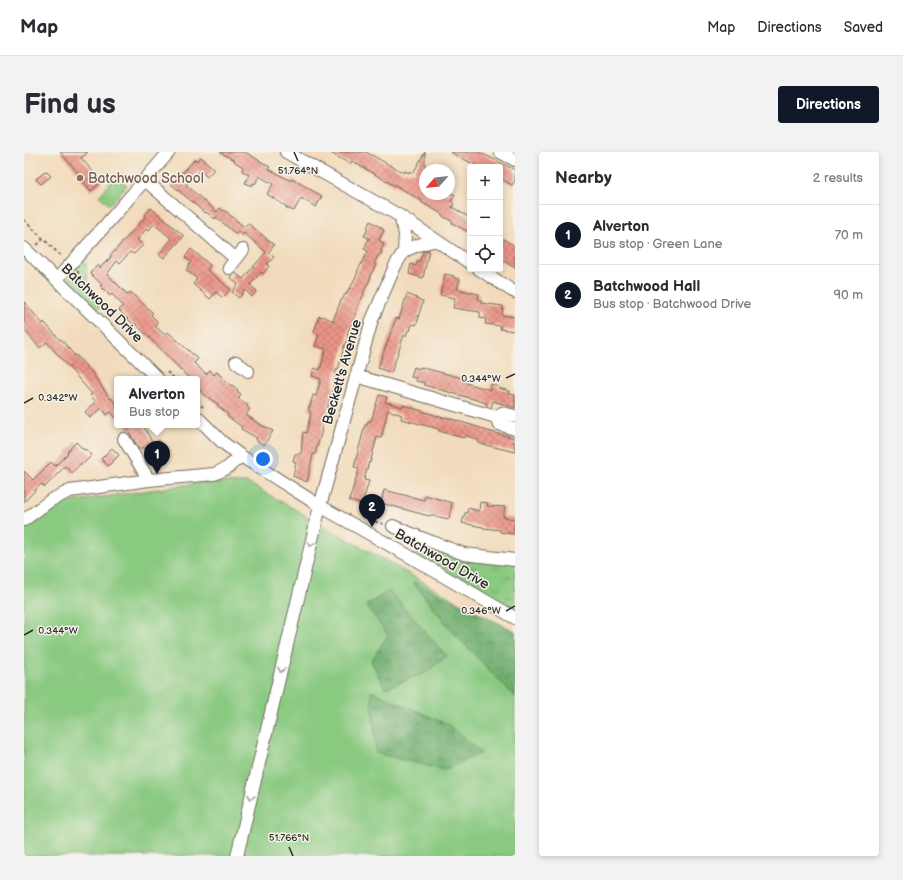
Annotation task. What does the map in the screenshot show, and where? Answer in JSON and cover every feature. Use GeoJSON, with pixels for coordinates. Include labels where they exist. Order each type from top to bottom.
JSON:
{"type":"FeatureCollection","features":[{"type":"Feature","properties":{"kind":"street"},"geometry":{"type":"LineString","coordinates":[[57,279],[169,152]]}},
{"type":"Feature","properties":{"kind":"street"},"geometry":{"type":"LineString","coordinates":[[286,152],[400,216],[467,261]]}},
{"type":"Feature","properties":{"kind":"street"},"geometry":{"type":"LineString","coordinates":[[500,152],[515,160]]}},
{"type":"Feature","properties":{"kind":"street"},"geometry":{"type":"LineString","coordinates":[[145,180],[236,259]]}},
{"type":"Feature","properties":{"kind":"street","name":"Beckett's Avenue"},"geometry":{"type":"LineString","coordinates":[[236,856],[320,506],[356,376],[372,320],[395,266],[404,251],[405,234],[400,216]]}},
{"type":"Feature","properties":{"kind":"street"},"geometry":{"type":"LineString","coordinates":[[404,251],[418,244],[436,240]]}},
{"type":"Feature","properties":{"kind":"street","name":"Batchwood Drive"},"geometry":{"type":"LineString","coordinates":[[29,248],[57,279],[161,374]]}},
{"type":"Feature","properties":{"kind":"street"},"geometry":{"type":"LineString","coordinates":[[484,272],[515,292]]}},
{"type":"Feature","properties":{"kind":"street"},"geometry":{"type":"LineString","coordinates":[[236,362],[248,371]]}},
{"type":"Feature","properties":{"kind":"street"},"geometry":{"type":"LineString","coordinates":[[356,376],[496,417]]}},
{"type":"Feature","properties":{"kind":"street","name":"Batchwood Drive"},"geometry":{"type":"LineString","coordinates":[[200,413],[222,442],[241,456],[320,506],[515,618]]}},
{"type":"Feature","properties":{"kind":"street"},"geometry":{"type":"LineString","coordinates":[[496,417],[502,413],[515,416]]}},
{"type":"Feature","properties":{"kind":"street"},"geometry":{"type":"LineString","coordinates":[[496,417],[499,424],[515,429]]}},
{"type":"Feature","properties":{"kind":"street"},"geometry":{"type":"LineString","coordinates":[[124,439],[148,480]]}},
{"type":"Feature","properties":{"kind":"street"},"geometry":{"type":"LineString","coordinates":[[24,520],[51,500],[70,491],[148,480],[214,474],[227,468],[241,456]]}},
{"type":"Feature","properties":{"kind":"street"},"geometry":{"type":"LineString","coordinates":[[393,526],[464,554],[515,560]]}},
{"type":"Feature","properties":{"kind":"street"},"geometry":{"type":"LineString","coordinates":[[409,556],[419,537]]}},
{"type":"Feature","properties":{"kind":"path"},"geometry":{"type":"LineString","coordinates":[[24,220],[71,264],[101,305],[116,322]]}},
{"type":"Feature","properties":{"kind":"path"},"geometry":{"type":"LineString","coordinates":[[29,248],[43,239]]}},
{"type":"Feature","properties":{"kind":"path"},"geometry":{"type":"LineString","coordinates":[[366,520],[393,526]]}},
{"type":"Feature","properties":{"kind":"green space"},"geometry":{"type":"Polygon","coordinates":[[[116,176],[127,185],[110,205],[99,196],[116,176]]]}},
{"type":"Feature","properties":{"kind":"green space"},"geometry":{"type":"Polygon","coordinates":[[[82,260],[86,263],[88,288],[101,306],[97,311],[68,279],[82,260]]]}},
{"type":"Feature","properties":{"kind":"green space"},"geometry":{"type":"Polygon","coordinates":[[[205,482],[248,483],[501,626],[515,632],[515,856],[24,856],[24,526],[62,503],[205,482]]]}},
{"type":"Feature","properties":{"kind":"green space"},"geometry":{"type":"Polygon","coordinates":[[[423,543],[515,561],[515,608],[416,556],[423,543]]]}},
{"type":"Feature","properties":{"kind":"green space"},"geometry":{"type":"Polygon","coordinates":[[[413,582],[515,631],[515,697],[451,630],[413,582]]]}},
{"type":"Feature","properties":{"kind":"green space"},"geometry":{"type":"Polygon","coordinates":[[[389,591],[447,656],[425,673],[385,688],[371,661],[388,635],[366,605],[389,591]]]}},
{"type":"Feature","properties":{"kind":"green space"},"geometry":{"type":"Polygon","coordinates":[[[371,691],[449,725],[481,753],[444,770],[376,753],[371,691]]]}},
{"type":"Feature","properties":{"kind":"building"},"geometry":{"type":"Polygon","coordinates":[[[60,152],[88,152],[81,158],[102,182],[91,191],[60,152]]]}},
{"type":"Feature","properties":{"kind":"building"},"geometry":{"type":"Polygon","coordinates":[[[220,152],[245,152],[270,167],[269,169],[291,181],[292,179],[322,196],[316,207],[301,198],[294,211],[286,208],[287,207],[267,194],[273,184],[259,176],[255,184],[253,183],[252,186],[245,183],[249,175],[242,171],[243,167],[220,152]]]}},
{"type":"Feature","properties":{"kind":"building"},"geometry":{"type":"Polygon","coordinates":[[[329,152],[366,152],[404,173],[405,171],[409,173],[410,171],[413,173],[425,152],[425,164],[419,164],[419,199],[352,161],[350,164],[329,152]]]}},
{"type":"Feature","properties":{"kind":"building"},"geometry":{"type":"Polygon","coordinates":[[[450,152],[479,152],[503,164],[473,164],[450,152]]]}},
{"type":"Feature","properties":{"kind":"building"},"geometry":{"type":"Polygon","coordinates":[[[201,157],[214,169],[207,177],[200,170],[186,185],[217,212],[220,208],[223,211],[224,210],[244,227],[248,223],[274,245],[268,253],[274,257],[267,264],[269,266],[263,274],[261,272],[250,285],[257,291],[252,297],[245,290],[239,298],[232,292],[238,284],[230,277],[235,273],[243,279],[266,252],[244,233],[242,235],[238,231],[236,234],[216,217],[215,219],[206,212],[205,213],[171,184],[195,159],[197,161],[201,157]]]}},
{"type":"Feature","properties":{"kind":"building"},"geometry":{"type":"Polygon","coordinates":[[[503,164],[515,170],[515,181],[512,185],[503,180],[503,164]]]}},
{"type":"Feature","properties":{"kind":"building"},"geometry":{"type":"Polygon","coordinates":[[[46,171],[51,176],[41,184],[36,179],[46,171]]]}},
{"type":"Feature","properties":{"kind":"building"},"geometry":{"type":"Polygon","coordinates":[[[420,200],[452,200],[454,204],[452,207],[467,216],[467,231],[452,223],[453,222],[441,215],[442,214],[421,202],[422,201],[420,200]]]}},
{"type":"Feature","properties":{"kind":"building"},"geometry":{"type":"Polygon","coordinates":[[[151,208],[184,236],[164,258],[159,254],[172,239],[154,224],[149,230],[147,228],[137,240],[143,245],[134,254],[130,252],[120,263],[117,261],[107,274],[128,295],[130,292],[153,313],[151,315],[157,321],[156,327],[165,335],[168,332],[198,359],[194,363],[206,374],[210,370],[214,375],[217,372],[231,386],[232,385],[238,390],[237,391],[241,394],[238,398],[248,405],[247,407],[250,409],[246,415],[273,431],[264,445],[256,440],[257,438],[241,429],[242,427],[227,416],[228,414],[217,405],[218,404],[204,395],[200,390],[200,376],[187,376],[135,323],[134,325],[119,310],[123,306],[112,294],[110,296],[100,286],[102,285],[90,273],[98,265],[100,268],[111,257],[110,256],[145,217],[144,216],[151,208]]]}},
{"type":"Feature","properties":{"kind":"building"},"geometry":{"type":"Polygon","coordinates":[[[370,221],[384,230],[379,240],[384,244],[381,254],[378,256],[374,264],[376,265],[370,276],[371,277],[363,293],[364,294],[358,305],[355,317],[348,331],[348,338],[344,346],[338,370],[336,370],[332,395],[330,395],[327,412],[315,454],[313,454],[307,482],[293,476],[296,463],[293,461],[295,454],[301,454],[303,432],[306,433],[311,414],[308,407],[310,407],[313,395],[316,396],[321,379],[312,376],[314,368],[320,370],[326,349],[315,346],[319,334],[314,332],[319,316],[323,316],[333,321],[341,300],[345,294],[346,295],[349,288],[350,289],[368,251],[364,249],[369,238],[364,236],[370,221]]]}},
{"type":"Feature","properties":{"kind":"building"},"geometry":{"type":"Polygon","coordinates":[[[503,239],[515,246],[515,268],[503,261],[503,239]]]}},
{"type":"Feature","properties":{"kind":"building"},"geometry":{"type":"Polygon","coordinates":[[[191,249],[210,265],[207,270],[230,289],[223,298],[216,292],[210,299],[193,284],[197,279],[186,270],[191,262],[185,257],[191,249]]]}},
{"type":"Feature","properties":{"kind":"building"},"geometry":{"type":"Polygon","coordinates":[[[429,250],[423,278],[409,274],[411,264],[416,266],[417,261],[419,262],[423,251],[429,250]]]}},
{"type":"Feature","properties":{"kind":"building"},"geometry":{"type":"Polygon","coordinates":[[[445,274],[460,279],[457,289],[479,294],[478,299],[481,300],[481,303],[503,306],[502,315],[515,317],[515,331],[500,329],[501,326],[485,324],[486,319],[480,318],[480,312],[453,308],[455,298],[440,295],[445,274]]]}},
{"type":"Feature","properties":{"kind":"building"},"geometry":{"type":"Polygon","coordinates":[[[407,294],[423,301],[416,325],[412,324],[410,331],[408,330],[406,336],[404,335],[391,373],[378,368],[396,318],[399,319],[407,294]]]}},
{"type":"Feature","properties":{"kind":"building"},"geometry":{"type":"Polygon","coordinates":[[[24,302],[43,324],[44,322],[93,374],[110,399],[111,398],[114,402],[114,416],[111,412],[107,415],[102,408],[90,418],[85,412],[96,402],[90,395],[92,394],[47,342],[40,348],[24,330],[24,302]]]}},
{"type":"Feature","properties":{"kind":"building"},"geometry":{"type":"Polygon","coordinates":[[[414,367],[419,369],[420,367],[462,378],[461,379],[467,381],[466,383],[490,390],[491,384],[499,387],[498,388],[510,391],[509,394],[515,395],[515,408],[493,401],[491,408],[486,406],[487,403],[424,385],[425,383],[416,381],[416,378],[411,377],[414,367]]]}},
{"type":"Feature","properties":{"kind":"building"},"geometry":{"type":"Polygon","coordinates":[[[379,395],[387,397],[385,402],[403,407],[403,405],[514,438],[513,442],[515,443],[515,452],[478,443],[478,440],[465,435],[464,438],[439,431],[439,429],[401,419],[402,415],[388,410],[381,438],[377,437],[364,480],[369,481],[362,504],[349,501],[359,469],[354,467],[365,425],[367,425],[368,421],[371,421],[379,395]]]}},
{"type":"Feature","properties":{"kind":"building"},"geometry":{"type":"Polygon","coordinates":[[[127,428],[145,428],[153,444],[159,440],[168,457],[157,463],[148,447],[139,449],[127,428]]]}},
{"type":"Feature","properties":{"kind":"building"},"geometry":{"type":"Polygon","coordinates":[[[76,442],[92,455],[82,465],[81,463],[72,473],[65,466],[45,487],[41,484],[24,502],[24,471],[33,480],[51,462],[55,466],[68,453],[67,452],[76,442]]]}},
{"type":"Feature","properties":{"kind":"building"},"geometry":{"type":"Polygon","coordinates":[[[112,448],[119,455],[108,466],[101,459],[112,448]]]}},
{"type":"Feature","properties":{"kind":"building"},"geometry":{"type":"Polygon","coordinates":[[[384,490],[424,500],[425,495],[452,503],[449,519],[429,516],[381,503],[384,490]]]}},
{"type":"Feature","properties":{"kind":"building"},"geometry":{"type":"Polygon","coordinates":[[[480,502],[488,503],[487,506],[505,507],[503,517],[515,519],[513,534],[462,523],[468,508],[479,511],[480,502]]]}},
{"type":"Feature","properties":{"kind":"place","name":"Batchwood School"},"geometry":{"type":"Point","coordinates":[80,178]}},
{"type":"Feature","properties":{"kind":"place","name":"Alverton"},"geometry":{"type":"Point","coordinates":[157,474]}},
{"type":"Feature","properties":{"kind":"place","name":"Batchwood Hall"},"geometry":{"type":"Point","coordinates":[372,527]}}]}
